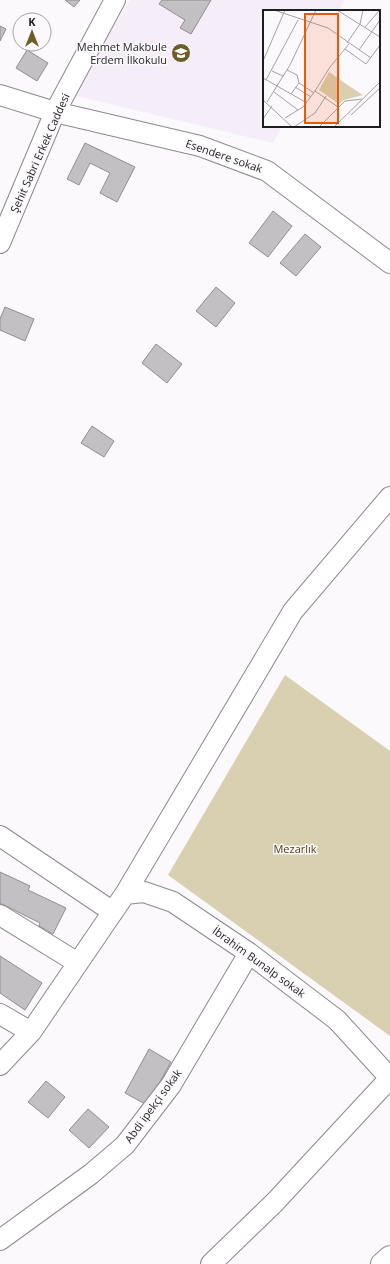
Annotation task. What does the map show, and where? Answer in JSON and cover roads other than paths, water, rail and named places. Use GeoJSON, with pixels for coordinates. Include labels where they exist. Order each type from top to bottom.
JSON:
{"type":"FeatureCollection","features":[{"type":"Feature","properties":{"kind":"highway"},"geometry":{"type":"LineString","coordinates":[[382,1264],[390,1257]]}},
{"type":"Feature","properties":{"kind":"street","name":"Şehit Sabri Erkek Caddesi"},"geometry":{"type":"LineString","coordinates":[[0,243],[55,112],[115,0]]}},
{"type":"Feature","properties":{"kind":"street","name":"Esendere sokak"},"geometry":{"type":"LineString","coordinates":[[0,96],[55,112],[200,146],[267,170],[390,263]]}},
{"type":"Feature","properties":{"kind":"street"},"geometry":{"type":"LineString","coordinates":[[0,1065],[31,1032],[125,894],[293,611],[390,498]]}},
{"type":"Feature","properties":{"kind":"street"},"geometry":{"type":"LineString","coordinates":[[0,836],[113,912]]}},
{"type":"Feature","properties":{"kind":"street","name":"İbrahim Bunalp sokak"},"geometry":{"type":"LineString","coordinates":[[125,894],[144,892],[173,902],[249,953],[337,1020],[390,1078]]}},
{"type":"Feature","properties":{"kind":"street"},"geometry":{"type":"LineString","coordinates":[[0,915],[78,964]]}},
{"type":"Feature","properties":{"kind":"street","name":"Abdi ipekçi sokak"},"geometry":{"type":"LineString","coordinates":[[0,1240],[90,1174],[125,1145],[171,1084],[249,953]]}},
{"type":"Feature","properties":{"kind":"street"},"geometry":{"type":"LineString","coordinates":[[0,1014],[31,1032]]}},
{"type":"Feature","properties":{"kind":"street"},"geometry":{"type":"LineString","coordinates":[[211,1264],[276,1202],[390,1078]]}},
{"type":"Feature","properties":{"kind":"place","name":"Mehmet Makbule Erdem İlkokulu"},"geometry":{"type":"Point","coordinates":[181,53]}},
{"type":"Feature","properties":{"kind":"park label","name":"Mezarlık"},"geometry":{"type":"Point","coordinates":[295,849]}}]}
